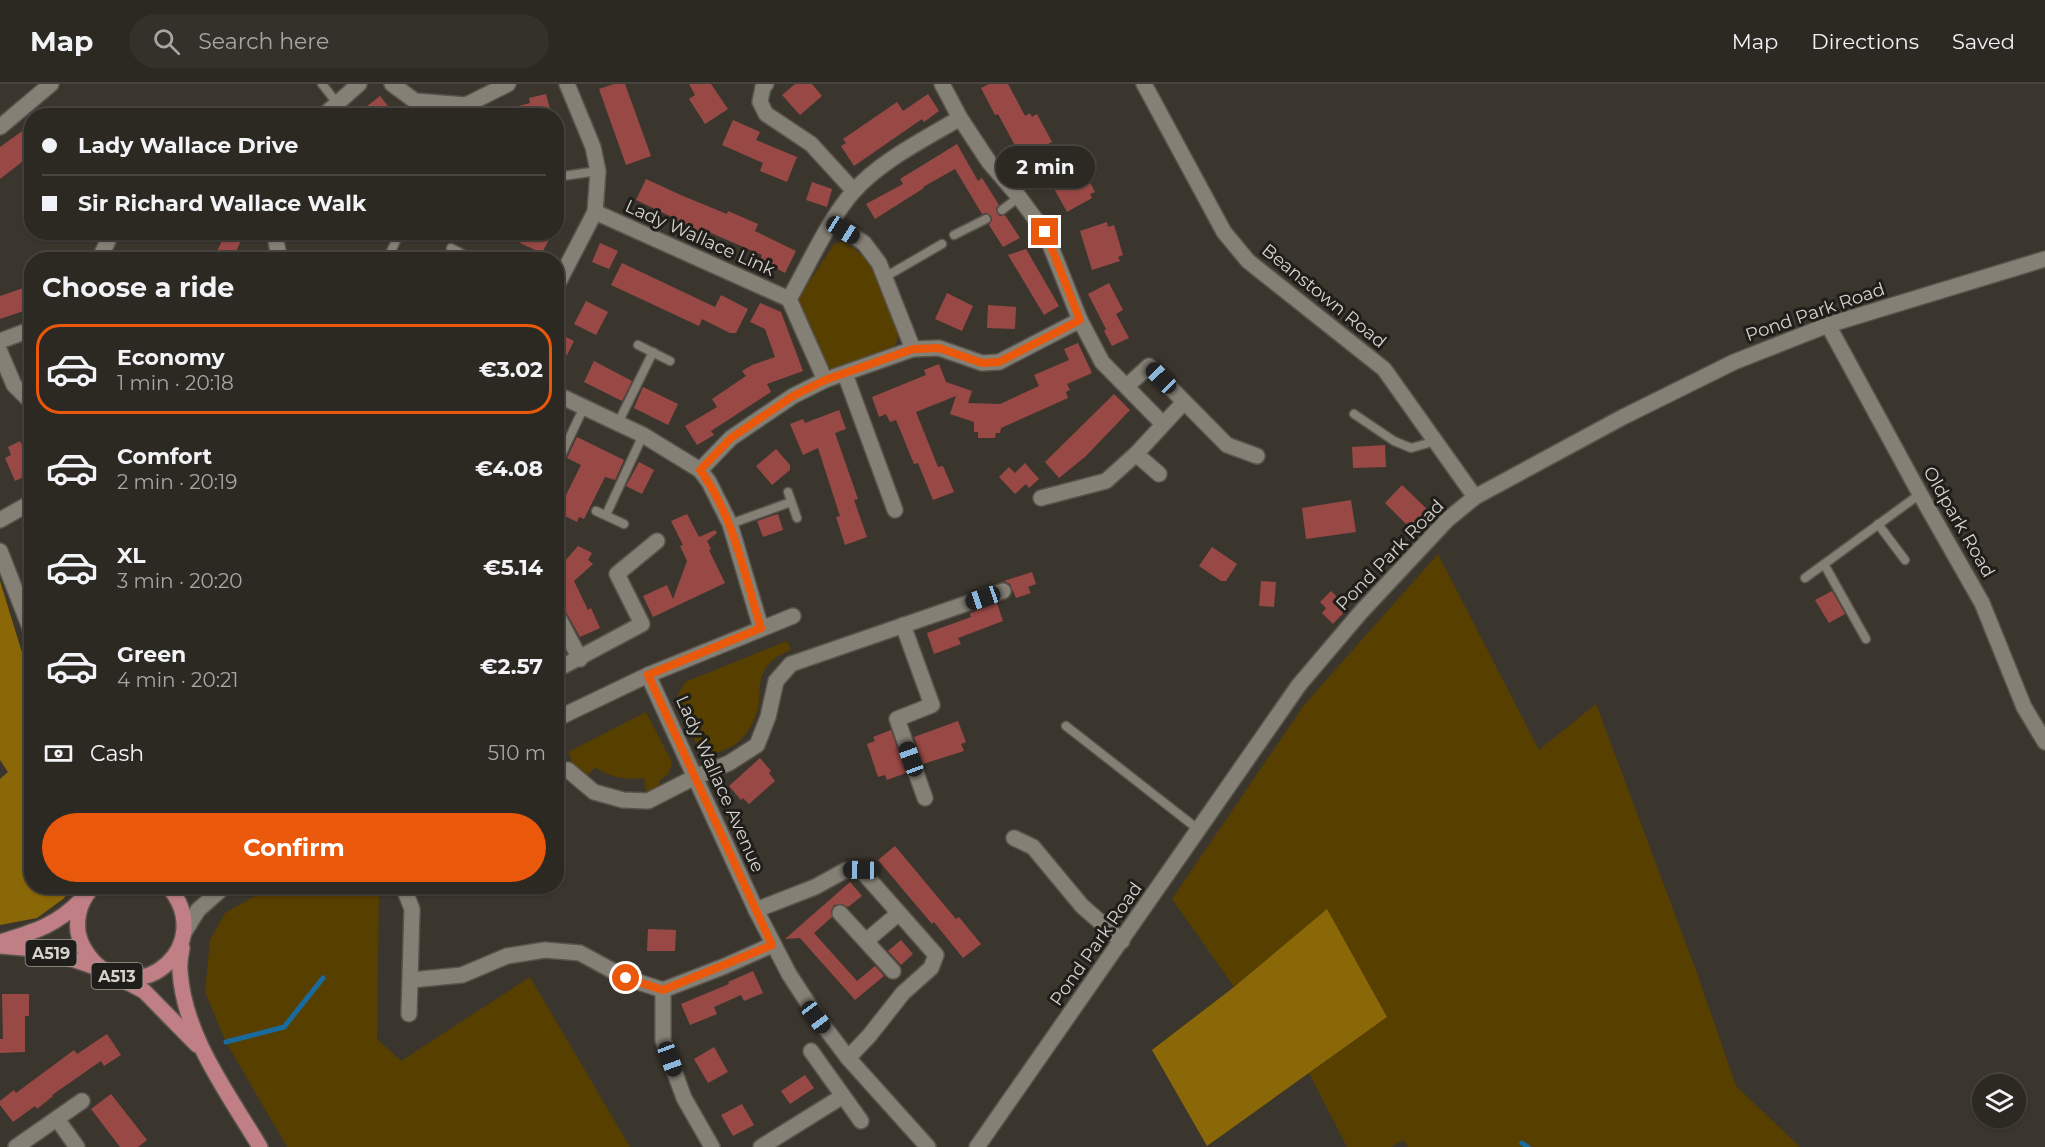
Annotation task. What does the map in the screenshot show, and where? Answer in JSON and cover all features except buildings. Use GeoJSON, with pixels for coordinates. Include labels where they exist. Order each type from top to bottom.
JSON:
{"type":"FeatureCollection","features":[{"type":"Feature","properties":{"kind":"main road","name":"A519"},"geometry":{"type":"LineString","coordinates":[[0,944],[66,916],[86,894]]}},
{"type":"Feature","properties":{"kind":"main road","name":"A513"},"geometry":{"type":"LineString","coordinates":[[88,894],[79,911],[77,926],[79,941],[87,954],[100,969],[144,991],[204,1052]]}},
{"type":"Feature","properties":{"kind":"main road","name":"A513"},"geometry":{"type":"LineString","coordinates":[[174,894],[183,912],[184,936],[179,970],[185,998],[204,1052],[260,1147]]}},
{"type":"Feature","properties":{"kind":"main road","name":"A513"},"geometry":{"type":"LineString","coordinates":[[116,976],[132,979],[163,968],[175,957],[184,936]]}},
{"type":"Feature","properties":{"kind":"main road","name":"A519"},"geometry":{"type":"LineString","coordinates":[[0,944],[45,950],[100,969]]}},
{"type":"Feature","properties":{"kind":"street"},"geometry":{"type":"LineString","coordinates":[[33,108],[51,84]]}},
{"type":"Feature","properties":{"kind":"street"},"geometry":{"type":"LineString","coordinates":[[332,108],[359,84]]}},
{"type":"Feature","properties":{"kind":"street"},"geometry":{"type":"LineString","coordinates":[[392,84],[415,100],[466,105],[508,84]]}},
{"type":"Feature","properties":{"kind":"street"},"geometry":{"type":"LineString","coordinates":[[564,272],[595,212],[598,171],[593,147],[567,84]]}},
{"type":"Feature","properties":{"kind":"street"},"geometry":{"type":"LineString","coordinates":[[942,84],[988,162],[1019,197],[1045,232],[1080,320],[1102,362],[1162,424]]}},
{"type":"Feature","properties":{"kind":"street","name":"Beanstown Road"},"geometry":{"type":"LineString","coordinates":[[1144,84],[1224,232],[1248,261],[1384,369],[1475,497]]}},
{"type":"Feature","properties":{"kind":"street"},"geometry":{"type":"LineString","coordinates":[[762,85],[760,102],[766,114],[811,144],[854,191]]}},
{"type":"Feature","properties":{"kind":"street"},"geometry":{"type":"LineString","coordinates":[[0,127],[24,114]]}},
{"type":"Feature","properties":{"kind":"street"},"geometry":{"type":"LineString","coordinates":[[825,380],[789,299],[832,223],[854,191],[886,163],[960,118]]}},
{"type":"Feature","properties":{"kind":"street","name":"Lady Wallace Link"},"geometry":{"type":"LineString","coordinates":[[595,212],[789,299]]}},
{"type":"Feature","properties":{"kind":"street"},"geometry":{"type":"LineString","coordinates":[[832,223],[864,243],[879,263],[913,349]]}},
{"type":"Feature","properties":{"kind":"street","name":"Pond Park Road"},"geometry":{"type":"LineString","coordinates":[[977,1147],[1299,685],[1361,612],[1447,520],[1475,497],[1623,417],[1734,362],[1828,325],[2045,259]]}},
{"type":"Feature","properties":{"kind":"street"},"geometry":{"type":"LineString","coordinates":[[700,470],[731,438],[793,396],[825,380],[913,349],[939,348],[982,363],[999,362],[1080,320]]}},
{"type":"Feature","properties":{"kind":"street","name":"Oldpark Road"},"geometry":{"type":"LineString","coordinates":[[1828,325],[1982,603],[2024,707],[2045,742]]}},
{"type":"Feature","properties":{"kind":"street"},"geometry":{"type":"LineString","coordinates":[[0,341],[24,332]]}},
{"type":"Feature","properties":{"kind":"street"},"geometry":{"type":"LineString","coordinates":[[0,352],[14,385],[24,395]]}},
{"type":"Feature","properties":{"kind":"street"},"geometry":{"type":"LineString","coordinates":[[1126,386],[1149,366],[1227,445],[1257,456]]}},
{"type":"Feature","properties":{"kind":"street"},"geometry":{"type":"LineString","coordinates":[[845,374],[895,510]]}},
{"type":"Feature","properties":{"kind":"street"},"geometry":{"type":"LineString","coordinates":[[564,398],[643,435],[700,470],[709,482],[730,524],[761,628]]}},
{"type":"Feature","properties":{"kind":"street"},"geometry":{"type":"LineString","coordinates":[[1041,498],[1106,481],[1136,454],[1184,402]]}},
{"type":"Feature","properties":{"kind":"street"},"geometry":{"type":"LineString","coordinates":[[1136,454],[1159,474]]}},
{"type":"Feature","properties":{"kind":"street"},"geometry":{"type":"LineString","coordinates":[[0,520],[24,506]]}},
{"type":"Feature","properties":{"kind":"street"},"geometry":{"type":"LineString","coordinates":[[564,666],[642,624],[617,574],[657,542]]}},
{"type":"Feature","properties":{"kind":"street"},"geometry":{"type":"LineString","coordinates":[[0,551],[24,612]]}},
{"type":"Feature","properties":{"kind":"street"},"geometry":{"type":"LineString","coordinates":[[568,770],[594,792],[622,800],[648,801],[729,763],[757,745],[768,717],[776,681],[791,664],[1003,591]]}},
{"type":"Feature","properties":{"kind":"street"},"geometry":{"type":"LineString","coordinates":[[564,715],[648,675],[793,616]]}},
{"type":"Feature","properties":{"kind":"street"},"geometry":{"type":"LineString","coordinates":[[903,625],[932,705],[897,719],[925,798]]}},
{"type":"Feature","properties":{"kind":"street"},"geometry":{"type":"LineString","coordinates":[[564,628],[580,659]]}},
{"type":"Feature","properties":{"kind":"street","name":"Lady Wallace Avenue"},"geometry":{"type":"LineString","coordinates":[[648,675],[772,945],[816,1017],[848,1058],[928,1147]]}},
{"type":"Feature","properties":{"kind":"street"},"geometry":{"type":"LineString","coordinates":[[1014,838],[1033,848],[1082,906],[1122,941]]}},
{"type":"Feature","properties":{"kind":"street"},"geometry":{"type":"LineString","coordinates":[[756,910],[815,887],[846,870],[861,870],[936,955],[931,968],[903,993],[869,1036],[848,1058]]}},
{"type":"Feature","properties":{"kind":"street"},"geometry":{"type":"LineString","coordinates":[[184,936],[198,910],[216,894]]}},
{"type":"Feature","properties":{"kind":"street"},"geometry":{"type":"LineString","coordinates":[[406,894],[412,909],[409,1014]]}},
{"type":"Feature","properties":{"kind":"street"},"geometry":{"type":"LineString","coordinates":[[866,941],[899,912]]}},
{"type":"Feature","properties":{"kind":"street"},"geometry":{"type":"LineString","coordinates":[[840,913],[893,971]]}},
{"type":"Feature","properties":{"kind":"street"},"geometry":{"type":"LineString","coordinates":[[411,980],[462,975],[507,956],[546,950],[580,952],[626,978],[663,990],[772,945]]}},
{"type":"Feature","properties":{"kind":"street"},"geometry":{"type":"LineString","coordinates":[[663,990],[663,1040],[684,1098],[712,1147]]}},
{"type":"Feature","properties":{"kind":"street"},"geometry":{"type":"LineString","coordinates":[[811,1052],[861,1121]]}},
{"type":"Feature","properties":{"kind":"street"},"geometry":{"type":"LineString","coordinates":[[761,1147],[843,1096]]}},
{"type":"Feature","properties":{"kind":"street"},"geometry":{"type":"LineString","coordinates":[[16,1147],[82,1101]]}},
{"type":"Feature","properties":{"kind":"street"},"geometry":{"type":"LineString","coordinates":[[57,1119],[77,1147]]}},
{"type":"Feature","properties":{"kind":"lane"},"geometry":{"type":"LineString","coordinates":[[322,84],[337,103]]}},
{"type":"Feature","properties":{"kind":"lane"},"geometry":{"type":"LineString","coordinates":[[564,176],[598,171]]}},
{"type":"Feature","properties":{"kind":"lane"},"geometry":{"type":"LineString","coordinates":[[1002,210],[1019,197]]}},
{"type":"Feature","properties":{"kind":"lane"},"geometry":{"type":"LineString","coordinates":[[954,235],[986,219]]}},
{"type":"Feature","properties":{"kind":"lane"},"geometry":{"type":"LineString","coordinates":[[885,277],[942,244]]}},
{"type":"Feature","properties":{"kind":"lane"},"geometry":{"type":"LineString","coordinates":[[451,248],[458,252]]}},
{"type":"Feature","properties":{"kind":"lane"},"geometry":{"type":"LineString","coordinates":[[638,345],[670,361]]}},
{"type":"Feature","properties":{"kind":"lane"},"geometry":{"type":"LineString","coordinates":[[618,423],[652,352]]}},
{"type":"Feature","properties":{"kind":"lane"},"geometry":{"type":"LineString","coordinates":[[564,449],[584,407]]}},
{"type":"Feature","properties":{"kind":"lane"},"geometry":{"type":"LineString","coordinates":[[1354,414],[1394,441],[1411,448],[1436,441]]}},
{"type":"Feature","properties":{"kind":"lane"},"geometry":{"type":"LineString","coordinates":[[606,515],[643,435]]}},
{"type":"Feature","properties":{"kind":"lane"},"geometry":{"type":"LineString","coordinates":[[788,492],[797,518]]}},
{"type":"Feature","properties":{"kind":"lane"},"geometry":{"type":"LineString","coordinates":[[1805,578],[1920,494]]}},
{"type":"Feature","properties":{"kind":"lane"},"geometry":{"type":"LineString","coordinates":[[730,524],[791,502]]}},
{"type":"Feature","properties":{"kind":"lane"},"geometry":{"type":"LineString","coordinates":[[596,511],[624,524]]}},
{"type":"Feature","properties":{"kind":"lane"},"geometry":{"type":"LineString","coordinates":[[1878,524],[1905,560]]}},
{"type":"Feature","properties":{"kind":"lane"},"geometry":{"type":"LineString","coordinates":[[1824,564],[1866,639]]}},
{"type":"Feature","properties":{"kind":"lane"},"geometry":{"type":"LineString","coordinates":[[1066,726],[1199,830]]}},
{"type":"Feature","properties":{"kind":"shaded area"},"geometry":{"type":"Polygon","coordinates":[[[845,241],[867,260],[876,274],[899,335],[893,349],[837,372],[822,363],[798,299],[834,244],[845,241]]]}},
{"type":"Feature","properties":{"kind":"shaded area"},"geometry":{"type":"Polygon","coordinates":[[[1438,554],[1539,750],[1596,704],[1698,976],[1736,1086],[1800,1147],[1408,1147],[1403,1140],[1391,1147],[1347,1147],[1309,1073],[1387,1017],[1326,910],[1234,987],[1172,899],[1304,705],[1438,554]]]}},
{"type":"Feature","properties":{"kind":"shaded area"},"geometry":{"type":"Polygon","coordinates":[[[0,581],[24,659],[24,894],[68,894],[37,918],[0,925],[0,779],[8,772],[0,760],[0,581]]]}},
{"type":"Feature","properties":{"kind":"shaded area"},"geometry":{"type":"Polygon","coordinates":[[[787,641],[791,650],[773,660],[763,673],[756,715],[742,739],[723,751],[712,753],[700,751],[678,705],[678,695],[685,682],[787,641]]]}},
{"type":"Feature","properties":{"kind":"shaded area"},"geometry":{"type":"Polygon","coordinates":[[[646,712],[672,762],[669,773],[659,781],[660,786],[646,792],[644,778],[618,777],[595,767],[587,776],[574,766],[568,752],[646,712]]]}},
{"type":"Feature","properties":{"kind":"shaded area"},"geometry":{"type":"Polygon","coordinates":[[[259,894],[379,894],[377,1039],[401,1061],[530,977],[630,1147],[287,1147],[226,1042],[205,992],[210,940],[225,913],[259,894]]]}},
{"type":"Feature","properties":{"kind":"shaded area"},"geometry":{"type":"Polygon","coordinates":[[[1327,909],[1387,1017],[1207,1146],[1152,1050],[1234,987],[1327,909]]]}},
{"type":"Feature","properties":{"kind":"waterway"},"geometry":{"type":"LineString","coordinates":[[226,1042],[284,1027],[323,978]]}},
{"type":"Feature","properties":{"kind":"waterway"},"geometry":{"type":"LineString","coordinates":[[1522,1143],[1528,1147]]}},
{"type":"Feature","properties":{"kind":"route"},"geometry":{"type":"LineString","coordinates":[[626,978],[663,990],[772,945],[648,675],[761,628],[730,524],[709,482],[700,470],[731,438],[793,396],[825,380],[913,349],[939,348],[982,363],[999,362],[1080,320],[1045,232]]}}]}
